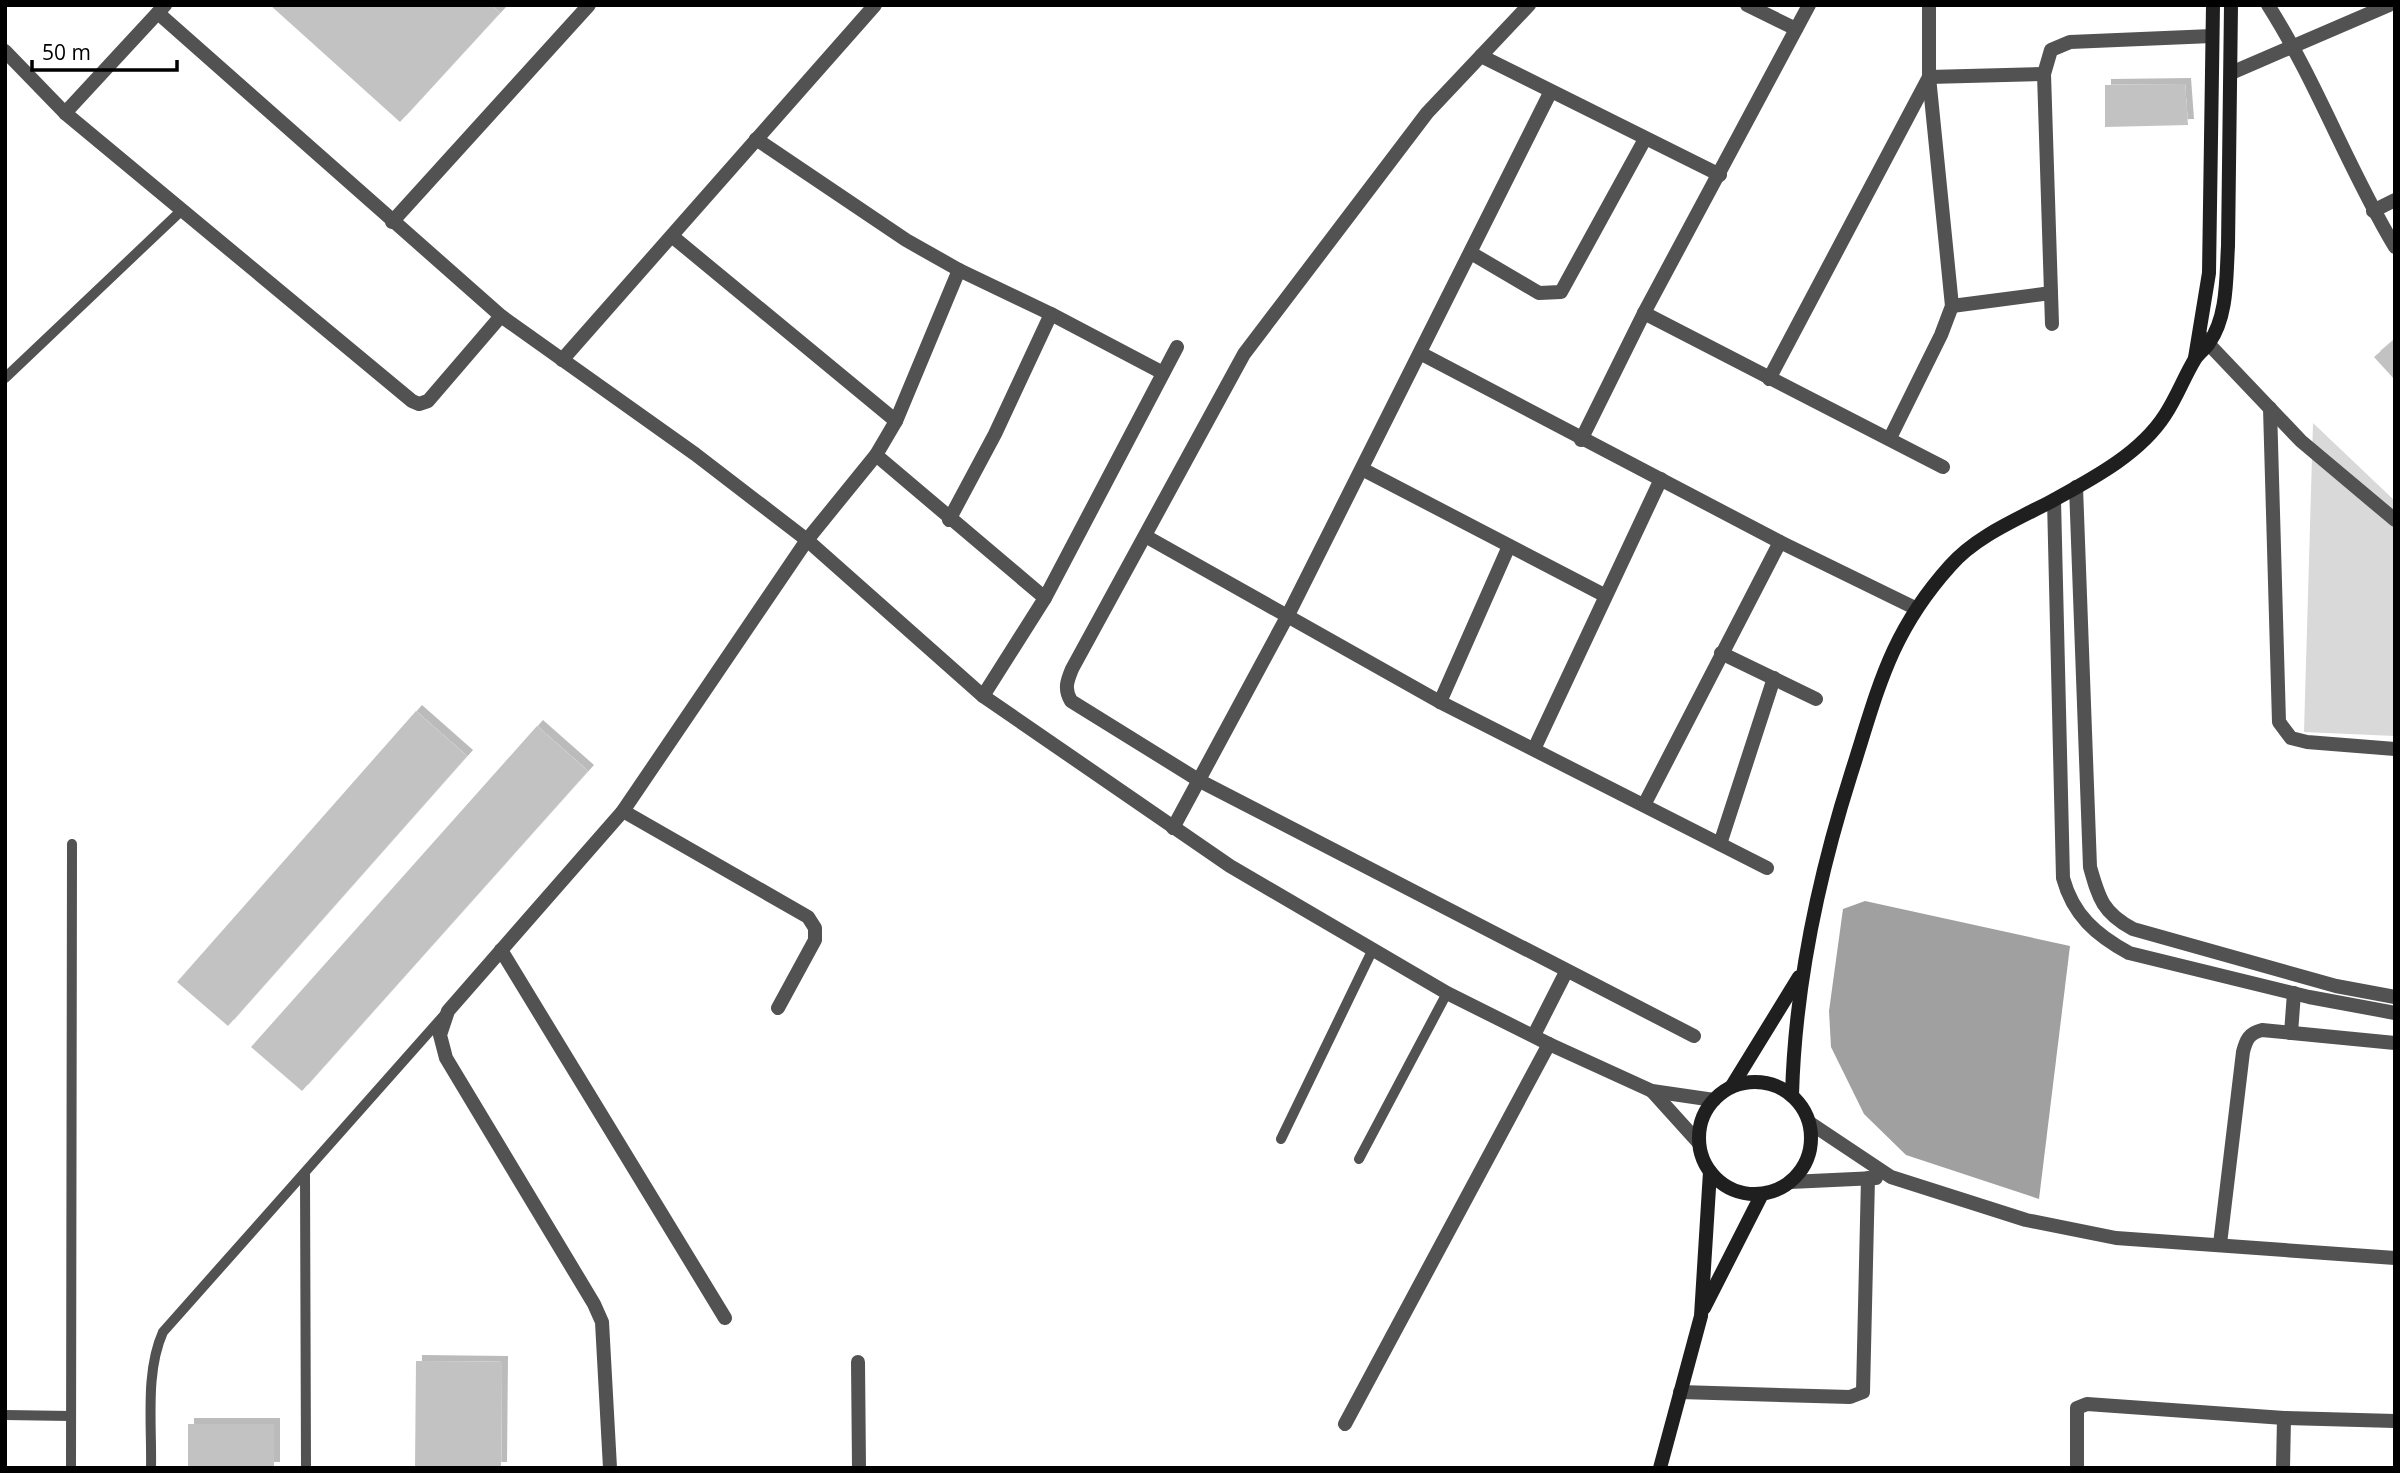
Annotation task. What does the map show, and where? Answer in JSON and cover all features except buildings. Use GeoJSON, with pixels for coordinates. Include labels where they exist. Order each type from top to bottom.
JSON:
{"type":"FeatureCollection","features":[{"type":"Feature","properties":{"kind":"main road"},"geometry":{"type":"LineString","coordinates":[[2204,339],[2208,273],[2213,5]]}},
{"type":"Feature","properties":{"kind":"main road"},"geometry":{"type":"LineString","coordinates":[[1792,1095],[1801,972],[1838,813],[1877,687],[1899,634],[1915,608],[1952,563],[2002,528],[2122,458],[2157,425],[2182,388],[2204,339],[2220,317],[2226,285],[2231,5]]}},
{"type":"Feature","properties":{"kind":"main road"},"geometry":{"type":"LineString","coordinates":[[1732,1086],[1763,1082],[1792,1095],[1803,1108],[1810,1123],[1809,1156],[1790,1182],[1762,1194],[1742,1193],[1724,1185],[1710,1172],[1702,1158],[1699,1143],[1704,1112],[1732,1086],[1801,972]]}},
{"type":"Feature","properties":{"kind":"main road"},"geometry":{"type":"LineString","coordinates":[[1660,1468],[1700,1316],[1710,1172]]}},
{"type":"Feature","properties":{"kind":"main road"},"geometry":{"type":"LineString","coordinates":[[1700,1316],[1762,1194]]}},
{"type":"Feature","properties":{"kind":"street"},"geometry":{"type":"LineString","coordinates":[[562,360],[875,5]]}},
{"type":"Feature","properties":{"kind":"street"},"geometry":{"type":"LineString","coordinates":[[1529,5],[1427,113],[1244,354],[1147,537],[1072,669],[1067,681],[1067,694],[1071,701],[1200,781],[1694,1036]]}},
{"type":"Feature","properties":{"kind":"street"},"geometry":{"type":"LineString","coordinates":[[1747,5],[1796,29]]}},
{"type":"Feature","properties":{"kind":"street"},"geometry":{"type":"LineString","coordinates":[[1581,440],[1644,313],[1720,175],[1808,5]]}},
{"type":"Feature","properties":{"kind":"street"},"geometry":{"type":"LineString","coordinates":[[1890,438],[1941,335],[1952,306],[1929,77],[1929,5]]}},
{"type":"Feature","properties":{"kind":"street"},"geometry":{"type":"LineString","coordinates":[[2268,5],[2295,48],[2373,211],[2395,247]]}},
{"type":"Feature","properties":{"kind":"street"},"geometry":{"type":"LineString","coordinates":[[2231,73],[2295,48],[2389,5]]}},
{"type":"Feature","properties":{"kind":"street"},"geometry":{"type":"LineString","coordinates":[[392,222],[583,7]]}},
{"type":"Feature","properties":{"kind":"street"},"geometry":{"type":"LineString","coordinates":[[65,113],[161,9],[392,222],[502,316],[695,454],[807,540],[982,696],[1230,866],[1447,993],[1652,1091],[1714,1100]]}},
{"type":"Feature","properties":{"kind":"street"},"geometry":{"type":"LineString","coordinates":[[2052,324],[2044,74],[2050,50],[2070,42],[2212,36]]}},
{"type":"Feature","properties":{"kind":"street"},"geometry":{"type":"LineString","coordinates":[[5,51],[65,113],[412,401],[419,404],[428,401],[502,316]]}},
{"type":"Feature","properties":{"kind":"street"},"geometry":{"type":"LineString","coordinates":[[1481,56],[1550,93],[1720,175]]}},
{"type":"Feature","properties":{"kind":"street"},"geometry":{"type":"LineString","coordinates":[[1929,77],[2044,74]]}},
{"type":"Feature","properties":{"kind":"street"},"geometry":{"type":"LineString","coordinates":[[1769,379],[1929,77]]}},
{"type":"Feature","properties":{"kind":"street"},"geometry":{"type":"LineString","coordinates":[[1173,828],[1288,615],[1550,93]]}},
{"type":"Feature","properties":{"kind":"street"},"geometry":{"type":"LineString","coordinates":[[756,139],[906,240],[959,270],[1051,314],[1163,373]]}},
{"type":"Feature","properties":{"kind":"street"},"geometry":{"type":"LineString","coordinates":[[1471,253],[1539,293],[1561,292],[1645,139]]}},
{"type":"Feature","properties":{"kind":"street"},"geometry":{"type":"LineString","coordinates":[[2373,211],[2395,200]]}},
{"type":"Feature","properties":{"kind":"street"},"geometry":{"type":"LineString","coordinates":[[673,237],[896,421]]}},
{"type":"Feature","properties":{"kind":"street"},"geometry":{"type":"LineString","coordinates":[[610,1468],[602,1322],[594,1304],[446,1059],[440,1035],[447,1011],[622,811],[807,540],[876,455],[896,421],[959,270]]}},
{"type":"Feature","properties":{"kind":"street"},"geometry":{"type":"LineString","coordinates":[[1952,306],[2051,293]]}},
{"type":"Feature","properties":{"kind":"street"},"geometry":{"type":"LineString","coordinates":[[1644,313],[1943,467]]}},
{"type":"Feature","properties":{"kind":"street"},"geometry":{"type":"LineString","coordinates":[[949,520],[995,434],[1051,314]]}},
{"type":"Feature","properties":{"kind":"street"},"geometry":{"type":"LineString","coordinates":[[2204,339],[2301,441],[2395,520]]}},
{"type":"Feature","properties":{"kind":"street"},"geometry":{"type":"LineString","coordinates":[[982,696],[1045,598],[1177,347]]}},
{"type":"Feature","properties":{"kind":"street"},"geometry":{"type":"LineString","coordinates":[[1420,353],[1581,440],[1915,608]]}},
{"type":"Feature","properties":{"kind":"street"},"geometry":{"type":"LineString","coordinates":[[2270,408],[2279,722],[2291,738],[2307,742],[2395,749]]}},
{"type":"Feature","properties":{"kind":"street"},"geometry":{"type":"LineString","coordinates":[[876,455],[949,520],[1045,598]]}},
{"type":"Feature","properties":{"kind":"street"},"geometry":{"type":"LineString","coordinates":[[1362,469],[1604,595]]}},
{"type":"Feature","properties":{"kind":"street"},"geometry":{"type":"LineString","coordinates":[[1535,747],[1604,595],[1661,479]]}},
{"type":"Feature","properties":{"kind":"street"},"geometry":{"type":"LineString","coordinates":[[2076,487],[2090,867],[2103,906],[2113,919],[2133,929],[2336,986],[2395,997]]}},
{"type":"Feature","properties":{"kind":"street"},"geometry":{"type":"LineString","coordinates":[[2054,500],[2063,878],[2068,897],[2081,918],[2106,940],[2129,953],[2294,993],[2395,1013]]}},
{"type":"Feature","properties":{"kind":"street"},"geometry":{"type":"LineString","coordinates":[[1147,537],[1440,702],[1535,747],[1767,868]]}},
{"type":"Feature","properties":{"kind":"street"},"geometry":{"type":"LineString","coordinates":[[1644,804],[1780,542]]}},
{"type":"Feature","properties":{"kind":"street"},"geometry":{"type":"LineString","coordinates":[[1440,702],[1509,546]]}},
{"type":"Feature","properties":{"kind":"street"},"geometry":{"type":"LineString","coordinates":[[1721,653],[1816,699]]}},
{"type":"Feature","properties":{"kind":"street"},"geometry":{"type":"LineString","coordinates":[[1720,844],[1774,678]]}},
{"type":"Feature","properties":{"kind":"street"},"geometry":{"type":"LineString","coordinates":[[2060,734],[2085,732]]}},
{"type":"Feature","properties":{"kind":"street"},"geometry":{"type":"LineString","coordinates":[[622,811],[808,917],[815,928],[816,940],[778,1009]]}},
{"type":"Feature","properties":{"kind":"street"},"geometry":{"type":"LineString","coordinates":[[501,950],[725,1318]]}},
{"type":"Feature","properties":{"kind":"street"},"geometry":{"type":"LineString","coordinates":[[1534,1035],[1566,972]]}},
{"type":"Feature","properties":{"kind":"street"},"geometry":{"type":"LineString","coordinates":[[2291,1033],[2294,993]]}},
{"type":"Feature","properties":{"kind":"street"},"geometry":{"type":"LineString","coordinates":[[2220,1244],[2245,1041],[2252,1032],[2262,1030],[2395,1042]]}},
{"type":"Feature","properties":{"kind":"street"},"geometry":{"type":"LineString","coordinates":[[1345,1424],[1549,1044]]}},
{"type":"Feature","properties":{"kind":"street"},"geometry":{"type":"LineString","coordinates":[[1652,1091],[1699,1143]]}},
{"type":"Feature","properties":{"kind":"street"},"geometry":{"type":"LineString","coordinates":[[1810,1123],[1891,1177],[2026,1220],[2088,1234],[2144,1241],[2220,1244],[2395,1258]]}},
{"type":"Feature","properties":{"kind":"street"},"geometry":{"type":"LineString","coordinates":[[1790,1182],[1891,1177]]}},
{"type":"Feature","properties":{"kind":"street"},"geometry":{"type":"LineString","coordinates":[[1680,1392],[1850,1397],[1863,1392],[1868,1178]]}},
{"type":"Feature","properties":{"kind":"street"},"geometry":{"type":"LineString","coordinates":[[858,1363],[859,1468]]}},
{"type":"Feature","properties":{"kind":"street"},"geometry":{"type":"LineString","coordinates":[[2077,1468],[2075,1416],[2081,1405],[2284,1418],[2395,1420]]}},
{"type":"Feature","properties":{"kind":"street"},"geometry":{"type":"LineString","coordinates":[[2283,1468],[2284,1418]]}},
{"type":"Feature","properties":{"kind":"lane"},"geometry":{"type":"LineString","coordinates":[[5,378],[182,210]]}},
{"type":"Feature","properties":{"kind":"lane"},"geometry":{"type":"LineString","coordinates":[[71,1468],[72,844]]}},
{"type":"Feature","properties":{"kind":"lane"},"geometry":{"type":"LineString","coordinates":[[1281,1139],[1373,949]]}},
{"type":"Feature","properties":{"kind":"lane"},"geometry":{"type":"LineString","coordinates":[[1359,1158],[1447,993]]}},
{"type":"Feature","properties":{"kind":"lane"},"geometry":{"type":"LineString","coordinates":[[151,1468],[153,1368],[156,1348],[163,1332],[305,1175],[447,1011]]}},
{"type":"Feature","properties":{"kind":"lane"},"geometry":{"type":"LineString","coordinates":[[305,1175],[306,1468]]}},
{"type":"Feature","properties":{"kind":"lane"},"geometry":{"type":"LineString","coordinates":[[5,1415],[71,1416]]}},
{"type":"Feature","properties":{"kind":"shaded area"},"geometry":{"type":"Polygon","coordinates":[[[2313,423],[2395,501],[2395,736],[2304,732],[2313,423]]]}},
{"type":"Feature","properties":{"kind":"shaded area"},"geometry":{"type":"Polygon","coordinates":[[[1865,901],[2070,946],[2039,1199],[1906,1155],[1864,1114],[1831,1047],[1829,1011],[1843,909],[1865,901]]]}}]}
